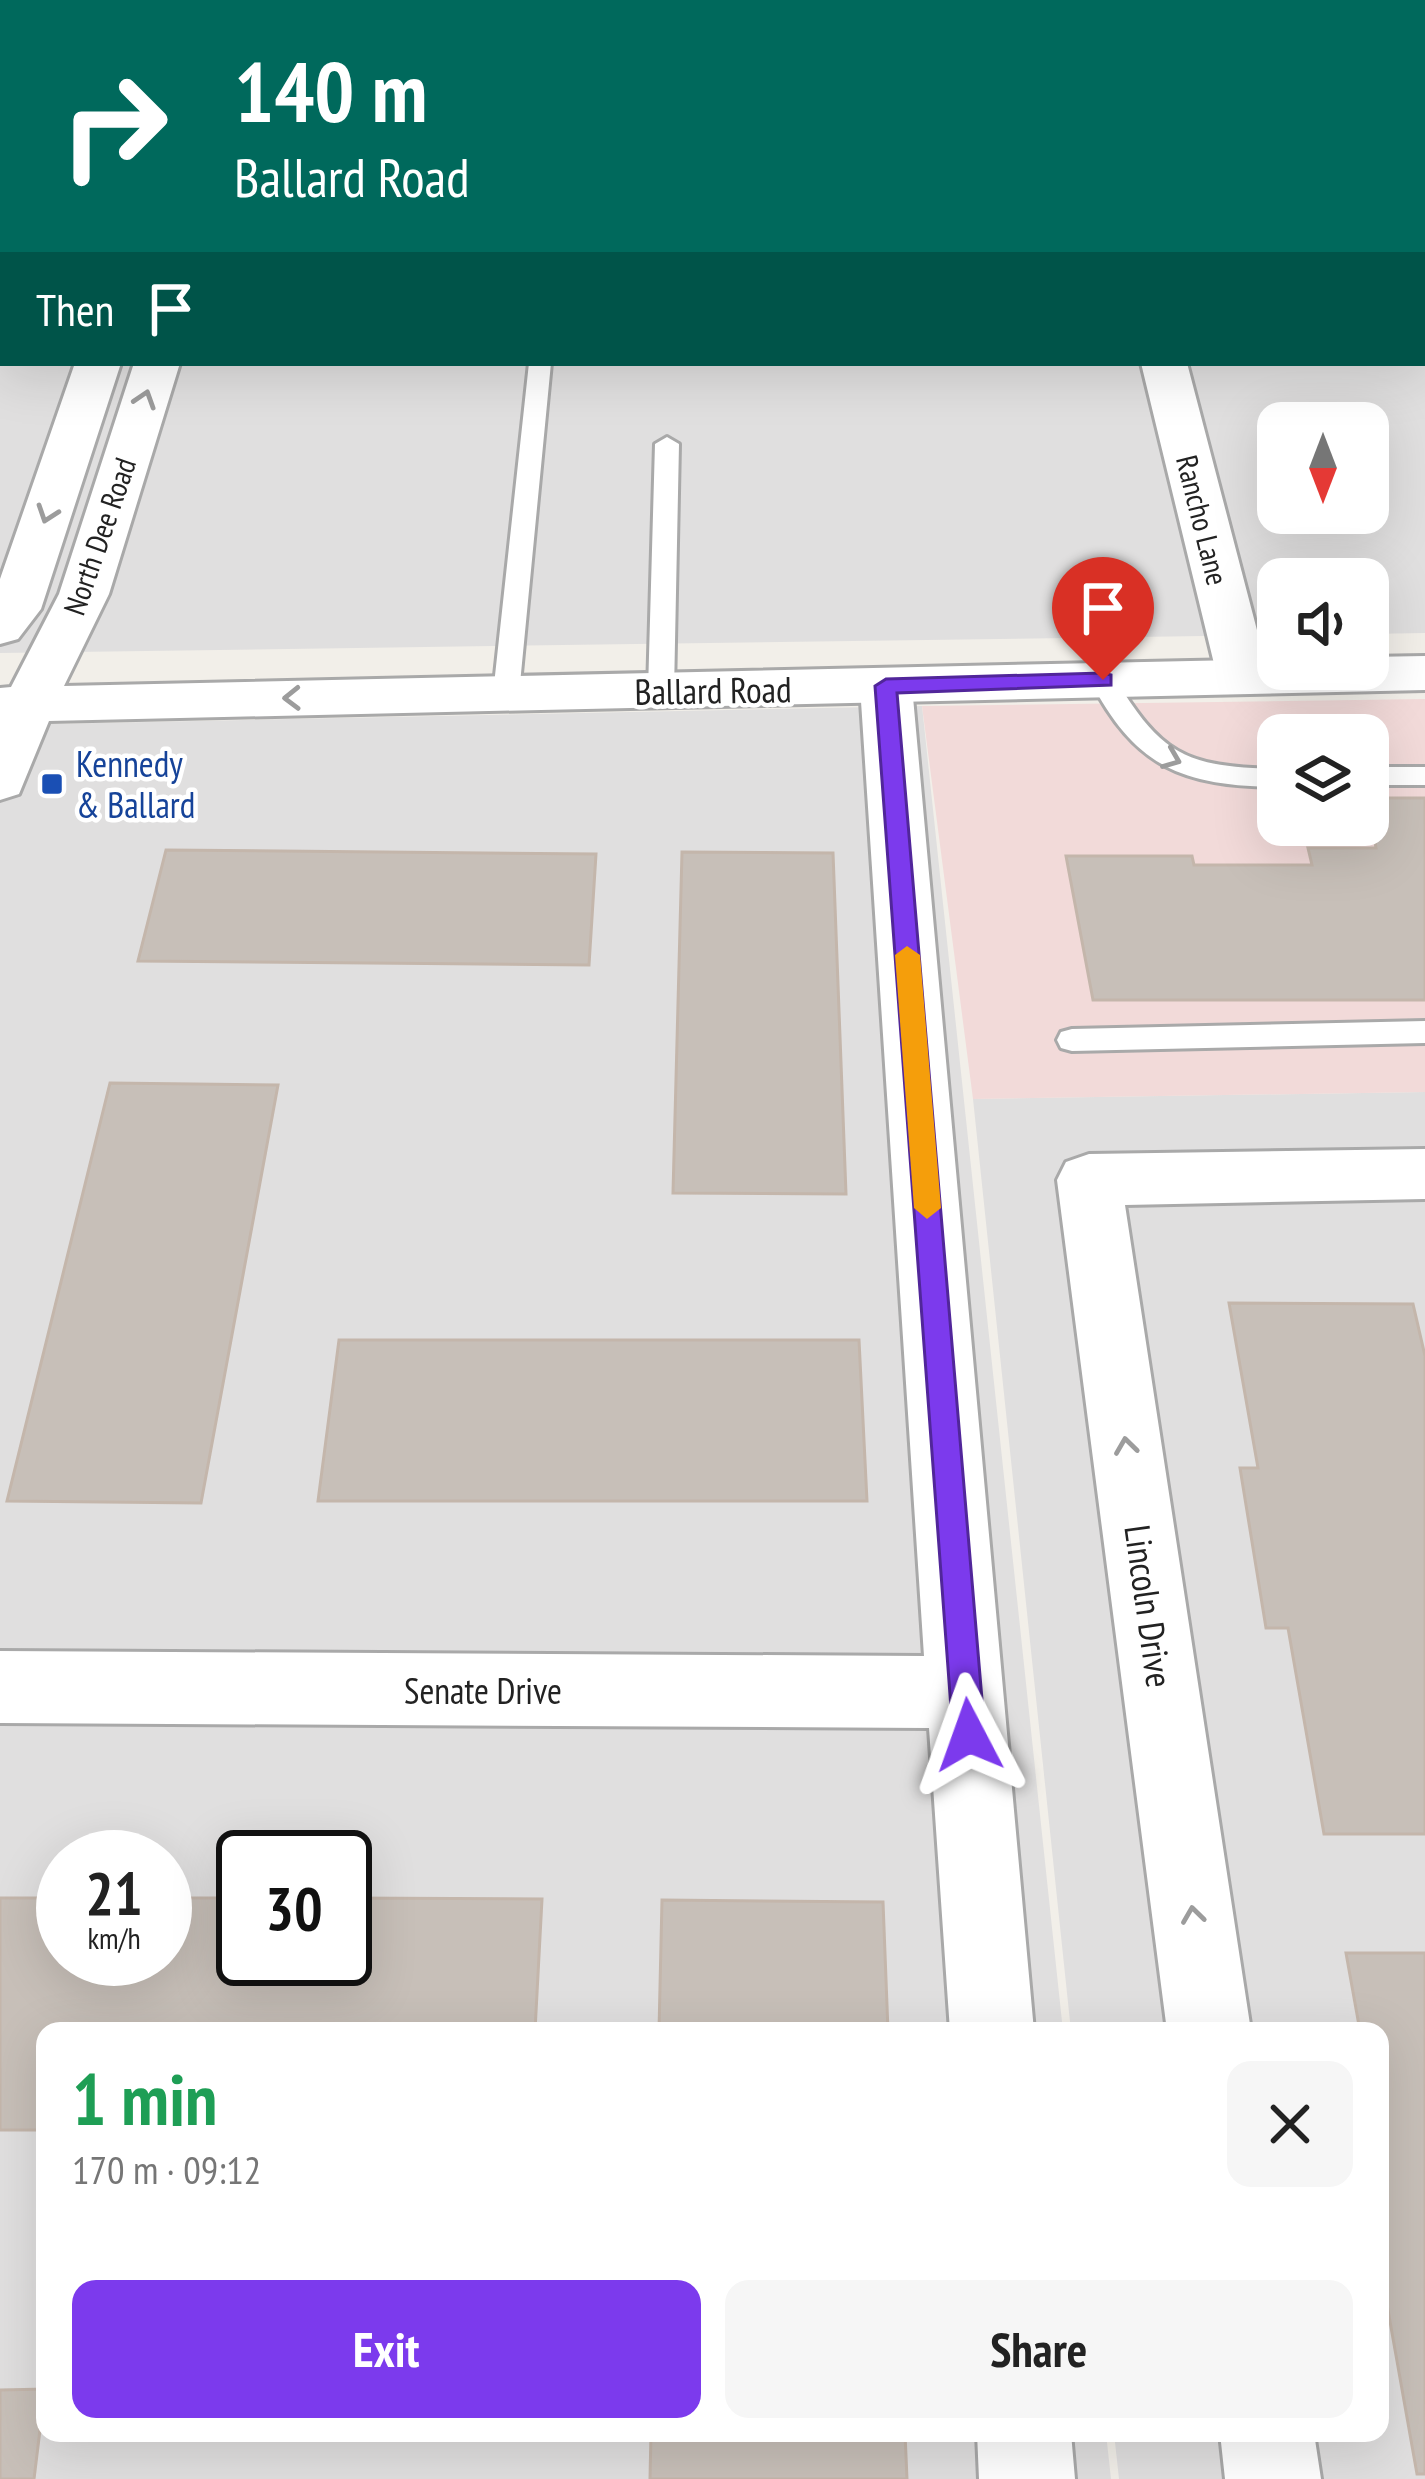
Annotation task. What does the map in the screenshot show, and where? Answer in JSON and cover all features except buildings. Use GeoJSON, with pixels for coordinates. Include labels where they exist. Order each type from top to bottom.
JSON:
{"type":"FeatureCollection","features":[{"type":"Feature","properties":{"kind":"street","name":"North Dee Road"},"geometry":{"type":"LineString","coordinates":[[0,628],[15,609],[97,366]]}},
{"type":"Feature","properties":{"kind":"street","name":"North Dee Road"},"geometry":{"type":"LineString","coordinates":[[0,782],[15,704],[84,593],[156,366]]}},
{"type":"Feature","properties":{"kind":"street","name":"Rancho Lane"},"geometry":{"type":"LineString","coordinates":[[1165,366],[1243,676]]}},
{"type":"Feature","properties":{"kind":"street","name":"Ballard Road"},"geometry":{"type":"LineString","coordinates":[[15,704],[1425,673]]}},
{"type":"Feature","properties":{"kind":"street"},"geometry":{"type":"LineString","coordinates":[[886,686],[991,2022]]}},
{"type":"Feature","properties":{"kind":"street","name":"Lincoln Drive"},"geometry":{"type":"LineString","coordinates":[[1209,2022],[1089,1180],[1425,1174]]}},
{"type":"Feature","properties":{"kind":"street","name":"Senate Drive"},"geometry":{"type":"LineString","coordinates":[[0,1687],[965,1693]]}},
{"type":"Feature","properties":{"kind":"street"},"geometry":{"type":"LineString","coordinates":[[1025,2442],[1027,2479]]}},
{"type":"Feature","properties":{"kind":"street"},"geometry":{"type":"LineString","coordinates":[[1268,2442],[1273,2479]]}},
{"type":"Feature","properties":{"kind":"lane"},"geometry":{"type":"LineString","coordinates":[[506,694],[540,366]]}},
{"type":"Feature","properties":{"kind":"lane"},"geometry":{"type":"LineString","coordinates":[[661,691],[668,444]]}},
{"type":"Feature","properties":{"kind":"lane"},"geometry":{"type":"LineString","coordinates":[[1103,680],[1121,719],[1150,750],[1204,772],[1257,776]]}},
{"type":"Feature","properties":{"kind":"lane"},"geometry":{"type":"LineString","coordinates":[[1389,776],[1425,776]]}},
{"type":"Feature","properties":{"kind":"lane"},"geometry":{"type":"LineString","coordinates":[[1072,1040],[1425,1032]]}},
{"type":"Feature","properties":{"kind":"shaded area"},"geometry":{"type":"Polygon","coordinates":[[[0,366],[1425,366],[1425,633],[1389,634],[1389,558],[1257,558],[1257,635],[0,653],[0,366]]]}},
{"type":"Feature","properties":{"kind":"shaded area"},"geometry":{"type":"Polygon","coordinates":[[[1425,699],[1425,1092],[973,1099],[922,706],[1425,699]]]}},
{"type":"Feature","properties":{"kind":"shaded area"},"geometry":{"type":"Polygon","coordinates":[[[922,706],[1062,2022],[36,2022],[36,2442],[1107,2442],[1111,2479],[0,2479],[0,725],[922,706]]]}},
{"type":"Feature","properties":{"kind":"shaded area"},"geometry":{"type":"Polygon","coordinates":[[[1425,1092],[1425,2479],[1119,2479],[1115,2442],[1389,2442],[1389,2022],[1070,2022],[973,1099],[1425,1092]]]}},
{"type":"Feature","properties":{"kind":"slow traffic"},"geometry":{"type":"LineString","coordinates":[[907,955],[927,1208]]}},
{"type":"Feature","properties":{"kind":"place","name":"Kennedy & Ballard"},"geometry":{"type":"Point","coordinates":[52,784]}},
{"type":"Feature","properties":{"kind":"route"},"geometry":{"type":"LineString","coordinates":[[969,1735],[886,686],[1103,680]]}}]}
